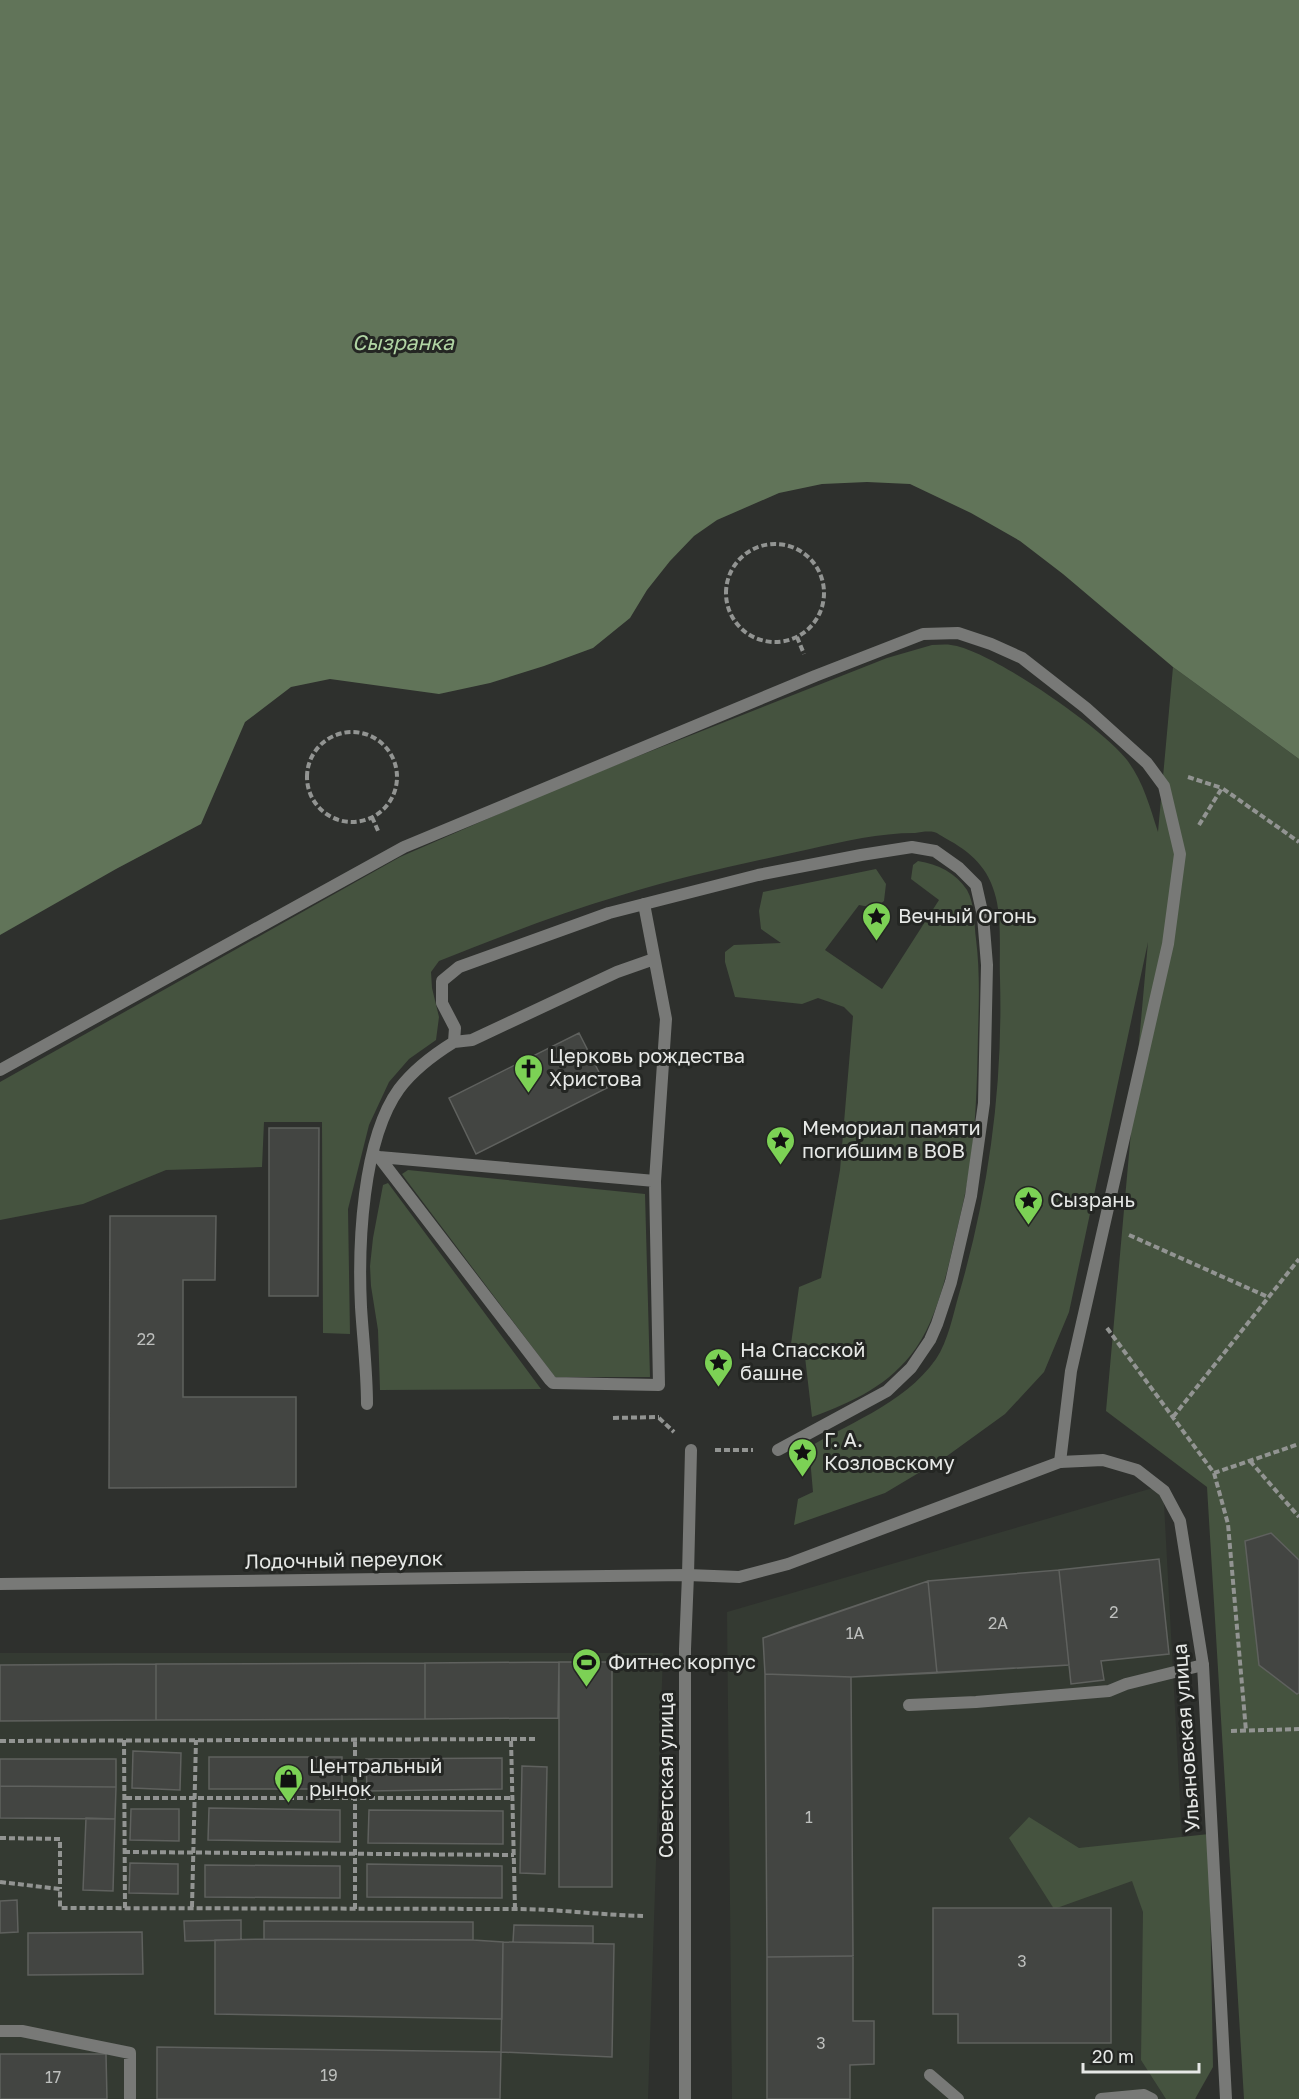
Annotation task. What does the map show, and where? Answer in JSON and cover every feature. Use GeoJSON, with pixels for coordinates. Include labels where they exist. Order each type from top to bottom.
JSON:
{"type":"FeatureCollection","features":[{"type":"Feature","properties":{"kind":"street"},"geometry":{"type":"LineString","coordinates":[[0,1070],[404,847],[814,676],[923,634],[958,633],[991,644],[1022,658],[1086,708],[1147,764],[1164,786],[1180,855],[1168,944],[1071,1371],[1060,1462]]}},
{"type":"Feature","properties":{"kind":"street"},"geometry":{"type":"LineString","coordinates":[[454,1042],[455,1028],[442,1003],[442,981],[459,967],[609,913],[758,875],[912,847],[935,851],[959,868],[976,885],[983,916],[987,965],[984,1103],[971,1196],[951,1282],[937,1324],[930,1340],[910,1368],[887,1391],[778,1450]]}},
{"type":"Feature","properties":{"kind":"street"},"geometry":{"type":"LineString","coordinates":[[376,1156],[553,1383],[659,1385],[655,1181],[666,1019],[644,904]]}},
{"type":"Feature","properties":{"kind":"street"},"geometry":{"type":"LineString","coordinates":[[367,1404],[360,1250],[365,1195],[376,1156],[382,1121],[398,1090],[418,1068],[454,1042],[472,1040],[617,972],[654,959]]}},
{"type":"Feature","properties":{"kind":"street"},"geometry":{"type":"LineString","coordinates":[[376,1156],[655,1181]]}},
{"type":"Feature","properties":{"kind":"street","name":"Советская улица"},"geometry":{"type":"LineString","coordinates":[[685,2099],[685,1650],[691,1450]]}},
{"type":"Feature","properties":{"kind":"street","name":"Ульяновская улица"},"geometry":{"type":"LineString","coordinates":[[688,1575],[739,1577],[788,1564],[1060,1462],[1103,1460],[1137,1470],[1164,1491],[1179,1521],[1203,1665],[1226,2099]]}},
{"type":"Feature","properties":{"kind":"street","name":"Лодочный переулок"},"geometry":{"type":"LineString","coordinates":[[0,1584],[688,1575]]}},
{"type":"Feature","properties":{"kind":"street"},"geometry":{"type":"LineString","coordinates":[[909,1706],[1109,1691],[1126,1684],[1203,1665]]}},
{"type":"Feature","properties":{"kind":"street"},"geometry":{"type":"LineString","coordinates":[[0,2031],[22,2031],[130,2053],[130,2099]]}},
{"type":"Feature","properties":{"kind":"street"},"geometry":{"type":"LineString","coordinates":[[930,2075],[958,2099]]}},
{"type":"Feature","properties":{"kind":"street"},"geometry":{"type":"LineString","coordinates":[[1101,2099],[1143,2096],[1152,2099]]}},
{"type":"Feature","properties":{"kind":"path"},"geometry":{"type":"LineString","coordinates":[[776,543],[792,546],[806,554],[817,566],[824,581],[825,597],[821,613],[812,626],[799,636],[784,641],[768,641],[753,637],[740,627],[730,613],[726,598],[728,581],[734,566],[745,554],[759,546],[776,543]]}},
{"type":"Feature","properties":{"kind":"path"},"geometry":{"type":"LineString","coordinates":[[353,732],[368,735],[381,742],[396,768],[397,783],[393,797],[384,809],[372,818],[357,822],[343,821],[329,815],[318,806],[310,794],[309,764],[316,751],[326,741],[339,734],[353,732]]}},
{"type":"Feature","properties":{"kind":"path"},"geometry":{"type":"LineString","coordinates":[[1180,855],[1222,788],[1299,842]]}},
{"type":"Feature","properties":{"kind":"path"},"geometry":{"type":"LineString","coordinates":[[1104,1224],[1269,1297]]}},
{"type":"Feature","properties":{"kind":"path"},"geometry":{"type":"LineString","coordinates":[[1173,1417],[1299,1259]]}},
{"type":"Feature","properties":{"kind":"path"},"geometry":{"type":"LineString","coordinates":[[1087,1301],[1214,1473],[1228,1524],[1246,1731]]}},
{"type":"Feature","properties":{"kind":"path"},"geometry":{"type":"LineString","coordinates":[[1214,1473],[1299,1444]]}},
{"type":"Feature","properties":{"kind":"path"},"geometry":{"type":"LineString","coordinates":[[691,1450],[778,1450]]}},
{"type":"Feature","properties":{"kind":"path"},"geometry":{"type":"LineString","coordinates":[[1250,1461],[1299,1517]]}},
{"type":"Feature","properties":{"kind":"path"},"geometry":{"type":"LineString","coordinates":[[1207,1732],[1299,1729]]}},
{"type":"Feature","properties":{"kind":"path"},"geometry":{"type":"LineString","coordinates":[[511,1739],[515,1908]]}},
{"type":"Feature","properties":{"kind":"path"},"geometry":{"type":"LineString","coordinates":[[0,1741],[536,1739]]}},
{"type":"Feature","properties":{"kind":"path"},"geometry":{"type":"LineString","coordinates":[[124,1740],[125,1908]]}},
{"type":"Feature","properties":{"kind":"path"},"geometry":{"type":"LineString","coordinates":[[192,1907],[196,1740]]}},
{"type":"Feature","properties":{"kind":"path"},"geometry":{"type":"LineString","coordinates":[[355,1740],[355,1909]]}},
{"type":"Feature","properties":{"kind":"path"},"geometry":{"type":"LineString","coordinates":[[126,1798],[513,1798]]}},
{"type":"Feature","properties":{"kind":"path"},"geometry":{"type":"LineString","coordinates":[[0,1838],[60,1839],[60,1908],[515,1908],[644,1916]]}},
{"type":"Feature","properties":{"kind":"path"},"geometry":{"type":"LineString","coordinates":[[124,1852],[514,1855]]}},
{"type":"Feature","properties":{"kind":"path"},"geometry":{"type":"LineString","coordinates":[[0,1882],[60,1889]]}},
{"type":"Feature","properties":{"kind":"shaded area"},"geometry":{"type":"Polygon","coordinates":[[[932,645],[951,645],[991,660],[1045,692],[1095,730],[1114,746],[1133,768],[1146,794],[1158,832],[1173,667],[1299,759],[1299,2099],[1244,2099],[1207,1487],[1106,1411],[1148,942],[1069,1312],[1044,1372],[1005,1414],[947,1456],[885,1493],[794,1525],[798,1499],[813,1492],[810,1458],[798,1454],[890,1402],[922,1375],[936,1359],[950,1328],[986,1177],[999,1059],[999,918],[993,887],[984,870],[971,855],[935,832],[888,834],[862,838],[668,882],[553,917],[439,961],[431,972],[432,988],[439,1017],[436,1040],[409,1059],[389,1082],[369,1125],[348,1209],[350,1334],[323,1333],[322,1122],[264,1122],[262,1167],[166,1170],[83,1204],[0,1220],[0,1082],[400,857],[565,785],[887,658],[932,645]]]}},
{"type":"Feature","properties":{"kind":"shaded area"},"geometry":{"type":"Polygon","coordinates":[[[918,861],[933,864],[958,879],[967,890],[973,908],[979,1010],[976,1109],[967,1184],[939,1299],[929,1325],[916,1348],[895,1372],[870,1391],[812,1417],[805,1357],[790,1351],[799,1287],[821,1278],[840,1170],[853,1016],[844,1007],[818,998],[802,1004],[735,997],[725,962],[725,952],[734,945],[781,943],[761,929],[759,911],[763,892],[876,869],[886,884],[884,901],[875,908],[859,905],[825,950],[882,989],[939,900],[911,879],[913,865],[918,861]]]}},
{"type":"Feature","properties":{"kind":"shaded area"},"geometry":{"type":"Polygon","coordinates":[[[408,1170],[645,1194],[650,1377],[555,1377],[402,1174],[408,1170]]]}},
{"type":"Feature","properties":{"kind":"shaded area"},"geometry":{"type":"Polygon","coordinates":[[[388,1183],[541,1389],[380,1390],[378,1330],[370,1266],[383,1185],[388,1183]]]}},
{"type":"Feature","properties":{"kind":"shaded area"},"geometry":{"type":"Polygon","coordinates":[[[1163,1485],[1196,2099],[732,2099],[727,1612],[1163,1485]]]}},
{"type":"Feature","properties":{"kind":"shaded area"},"geometry":{"type":"Polygon","coordinates":[[[0,1653],[663,1653],[648,2099],[0,2099],[0,1653]]]}},
{"type":"Feature","properties":{"kind":"shaded area"},"geometry":{"type":"Polygon","coordinates":[[[1029,1817],[1079,1848],[1209,1834],[1213,2067],[1195,2099],[1166,2099],[1141,2060],[1143,1912],[1132,1881],[1054,1909],[1009,1838],[1029,1817]]]}},
{"type":"Feature","properties":{"kind":"water","name":"Сызранка"},"geometry":{"type":"Polygon","coordinates":[[[0,0],[1299,0],[1299,759],[1173,667],[1063,574],[1020,541],[971,513],[910,484],[867,482],[822,484],[779,493],[717,520],[694,536],[647,590],[630,618],[593,648],[490,683],[439,694],[330,679],[291,687],[245,722],[201,824],[0,935],[0,0]]]}},
{"type":"Feature","properties":{"kind":"building"},"geometry":{"type":"Polygon","coordinates":[[[579,1033],[607,1088],[476,1154],[449,1098],[579,1033]]]}},
{"type":"Feature","properties":{"kind":"building"},"geometry":{"type":"Polygon","coordinates":[[[269,1128],[319,1128],[318,1296],[269,1296],[269,1128]]]}},
{"type":"Feature","properties":{"kind":"building"},"geometry":{"type":"Polygon","coordinates":[[[110,1216],[216,1216],[215,1280],[183,1280],[183,1397],[296,1397],[296,1487],[109,1488],[110,1216]]]}},
{"type":"Feature","properties":{"kind":"building"},"geometry":{"type":"Polygon","coordinates":[[[1271,1533],[1299,1560],[1299,1693],[1297,1694],[1259,1665],[1245,1541],[1271,1533]]]}},
{"type":"Feature","properties":{"kind":"building"},"geometry":{"type":"Polygon","coordinates":[[[1159,1559],[1169,1654],[1101,1661],[1104,1680],[1071,1684],[1059,1570],[1159,1559]]]}},
{"type":"Feature","properties":{"kind":"building"},"geometry":{"type":"Polygon","coordinates":[[[1059,1570],[1069,1665],[851,1677],[765,1674],[763,1638],[793,1627],[928,1581],[1059,1570]]]}},
{"type":"Feature","properties":{"kind":"building"},"geometry":{"type":"Polygon","coordinates":[[[1059,1570],[1069,1665],[937,1673],[928,1581],[1059,1570]]]}},
{"type":"Feature","properties":{"kind":"building"},"geometry":{"type":"Polygon","coordinates":[[[928,1581],[937,1673],[851,1677],[765,1674],[763,1638],[928,1581]]]}},
{"type":"Feature","properties":{"kind":"building"},"geometry":{"type":"Polygon","coordinates":[[[559,1662],[558,1718],[425,1719],[425,1663],[559,1662]]]}},
{"type":"Feature","properties":{"kind":"building"},"geometry":{"type":"Polygon","coordinates":[[[559,1662],[612,1662],[612,1887],[559,1887],[559,1662]]]}},
{"type":"Feature","properties":{"kind":"building"},"geometry":{"type":"Polygon","coordinates":[[[425,1663],[425,1719],[156,1720],[156,1664],[425,1663]]]}},
{"type":"Feature","properties":{"kind":"building"},"geometry":{"type":"Polygon","coordinates":[[[156,1664],[156,1720],[0,1721],[0,1665],[156,1664]]]}},
{"type":"Feature","properties":{"kind":"building"},"geometry":{"type":"Polygon","coordinates":[[[765,1674],[851,1677],[853,1956],[767,1957],[765,1674]]]}},
{"type":"Feature","properties":{"kind":"building"},"geometry":{"type":"Polygon","coordinates":[[[133,1751],[181,1753],[180,1790],[132,1788],[133,1751]]]}},
{"type":"Feature","properties":{"kind":"building"},"geometry":{"type":"Polygon","coordinates":[[[209,1757],[342,1757],[342,1789],[209,1789],[209,1757]]]}},
{"type":"Feature","properties":{"kind":"building"},"geometry":{"type":"Polygon","coordinates":[[[502,1758],[502,1789],[367,1791],[366,1759],[502,1758]]]}},
{"type":"Feature","properties":{"kind":"building"},"geometry":{"type":"Polygon","coordinates":[[[0,1759],[116,1759],[116,1787],[0,1786],[0,1759]]]}},
{"type":"Feature","properties":{"kind":"building"},"geometry":{"type":"Polygon","coordinates":[[[522,1766],[547,1767],[545,1874],[520,1873],[522,1766]]]}},
{"type":"Feature","properties":{"kind":"building"},"geometry":{"type":"Polygon","coordinates":[[[0,1786],[116,1787],[115,1819],[0,1818],[0,1786]]]}},
{"type":"Feature","properties":{"kind":"building"},"geometry":{"type":"Polygon","coordinates":[[[209,1808],[340,1810],[340,1842],[208,1840],[209,1808]]]}},
{"type":"Feature","properties":{"kind":"building"},"geometry":{"type":"Polygon","coordinates":[[[131,1809],[179,1809],[179,1841],[130,1840],[131,1809]]]}},
{"type":"Feature","properties":{"kind":"building"},"geometry":{"type":"Polygon","coordinates":[[[369,1810],[503,1811],[503,1844],[368,1843],[369,1810]]]}},
{"type":"Feature","properties":{"kind":"building"},"geometry":{"type":"Polygon","coordinates":[[[86,1818],[115,1819],[113,1891],[83,1890],[86,1818]]]}},
{"type":"Feature","properties":{"kind":"building"},"geometry":{"type":"Polygon","coordinates":[[[130,1863],[178,1864],[178,1894],[129,1893],[130,1863]]]}},
{"type":"Feature","properties":{"kind":"building"},"geometry":{"type":"Polygon","coordinates":[[[367,1864],[502,1866],[502,1898],[367,1897],[367,1864]]]}},
{"type":"Feature","properties":{"kind":"building"},"geometry":{"type":"Polygon","coordinates":[[[205,1865],[340,1866],[340,1898],[205,1897],[205,1865]]]}},
{"type":"Feature","properties":{"kind":"building"},"geometry":{"type":"Polygon","coordinates":[[[17,1900],[18,1932],[0,1933],[0,1901],[17,1900]]]}},
{"type":"Feature","properties":{"kind":"building"},"geometry":{"type":"Polygon","coordinates":[[[933,1908],[1111,1908],[1111,2043],[958,2043],[958,2014],[933,2014],[933,1908]]]}},
{"type":"Feature","properties":{"kind":"building"},"geometry":{"type":"Polygon","coordinates":[[[241,1920],[241,1940],[185,1941],[184,1921],[241,1920]]]}},
{"type":"Feature","properties":{"kind":"building"},"geometry":{"type":"Polygon","coordinates":[[[264,1921],[473,1922],[473,1940],[264,1939],[264,1921]]]}},
{"type":"Feature","properties":{"kind":"building"},"geometry":{"type":"Polygon","coordinates":[[[514,1925],[593,1926],[593,1943],[513,1942],[514,1925]]]}},
{"type":"Feature","properties":{"kind":"building"},"geometry":{"type":"Polygon","coordinates":[[[142,1932],[143,1974],[28,1975],[28,1933],[142,1932]]]}},
{"type":"Feature","properties":{"kind":"building"},"geometry":{"type":"Polygon","coordinates":[[[215,1940],[503,1942],[502,2019],[215,2014],[215,1940]]]}},
{"type":"Feature","properties":{"kind":"building"},"geometry":{"type":"Polygon","coordinates":[[[503,1942],[614,1944],[612,2057],[501,2052],[503,1942]]]}},
{"type":"Feature","properties":{"kind":"building"},"geometry":{"type":"Polygon","coordinates":[[[853,1956],[853,2021],[874,2021],[874,2064],[850,2065],[850,2099],[767,2099],[767,1957],[853,1956]]]}},
{"type":"Feature","properties":{"kind":"building"},"geometry":{"type":"Polygon","coordinates":[[[157,2047],[501,2052],[500,2099],[157,2099],[157,2047]]]}},
{"type":"Feature","properties":{"kind":"building"},"geometry":{"type":"Polygon","coordinates":[[[157,2047],[501,2052],[500,2099],[157,2099],[157,2047]]]}},
{"type":"Feature","properties":{"kind":"building"},"geometry":{"type":"Polygon","coordinates":[[[0,2054],[106,2054],[107,2099],[0,2099],[0,2054]]]}},
{"type":"Feature","properties":{"kind":"place","name":"Вечный Огонь"},"geometry":{"type":"Point","coordinates":[877,942]}},
{"type":"Feature","properties":{"kind":"place","name":"Церковь рождества Христова"},"geometry":{"type":"Point","coordinates":[528,1094]}},
{"type":"Feature","properties":{"kind":"place","name":"Мемориал памяти погибшим в ВОВ"},"geometry":{"type":"Point","coordinates":[781,1166]}},
{"type":"Feature","properties":{"kind":"place","name":"Сызрань"},"geometry":{"type":"Point","coordinates":[1029,1226]}},
{"type":"Feature","properties":{"kind":"place","name":"На Спасской башне"},"geometry":{"type":"Point","coordinates":[719,1388]}},
{"type":"Feature","properties":{"kind":"place","name":"Г. А. Козловскому"},"geometry":{"type":"Point","coordinates":[803,1478]}},
{"type":"Feature","properties":{"kind":"place","name":"Фитнес корпус"},"geometry":{"type":"Point","coordinates":[587,1688]}},
{"type":"Feature","properties":{"kind":"place","name":"Центральный рынок"},"geometry":{"type":"Point","coordinates":[288,1804]}}]}
